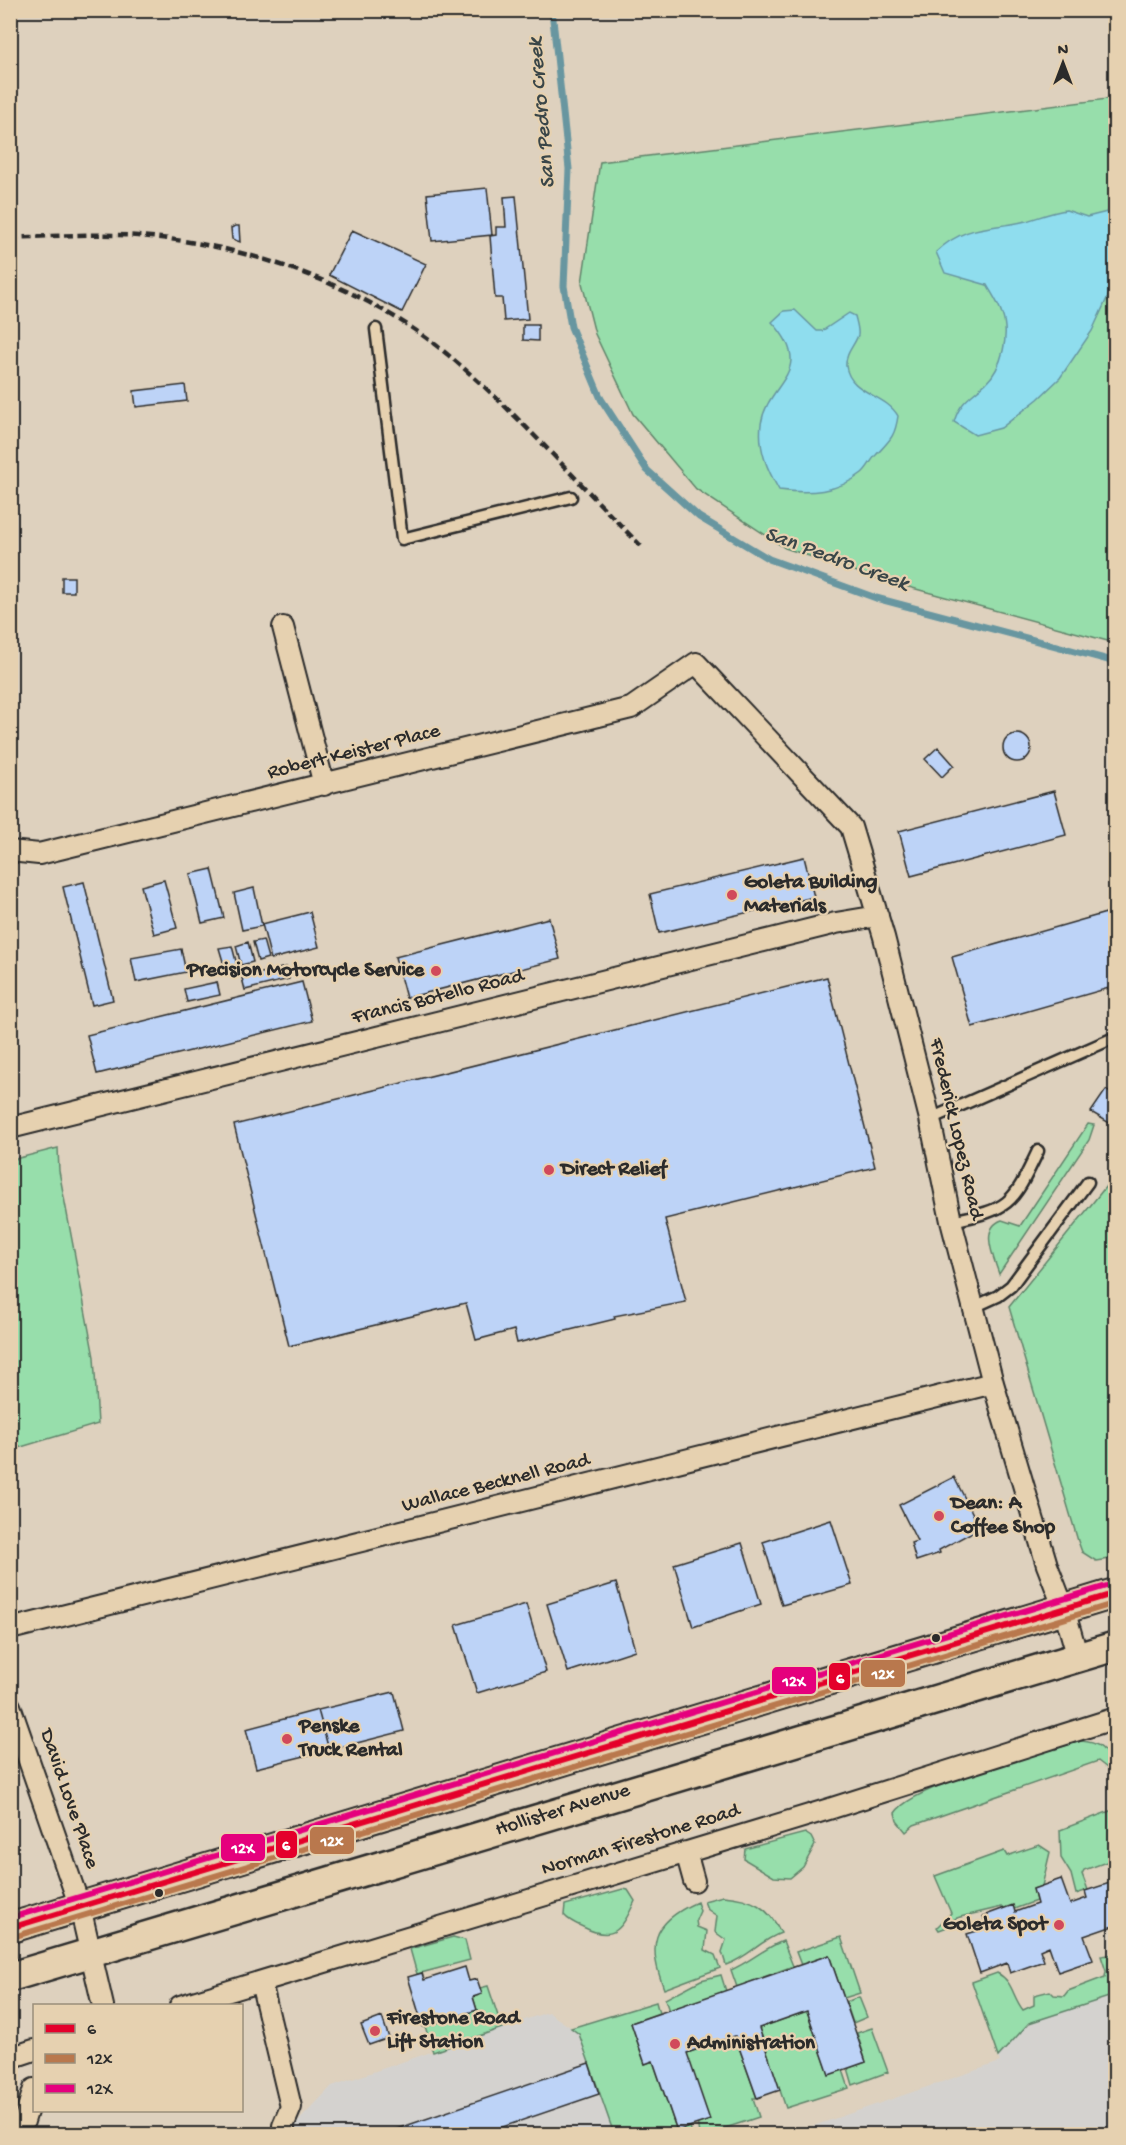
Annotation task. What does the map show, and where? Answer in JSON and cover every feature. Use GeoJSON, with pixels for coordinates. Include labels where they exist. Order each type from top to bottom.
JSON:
{"type":"FeatureCollection","features":[{"type":"Feature","properties":{"kind":"main road"},"geometry":{"type":"LineString","coordinates":[[10,1928],[1116,1593]]}},
{"type":"Feature","properties":{"kind":"main road","name":"Hollister Avenue"},"geometry":{"type":"LineString","coordinates":[[10,1977],[1116,1646]]}},
{"type":"Feature","properties":{"kind":"street"},"geometry":{"type":"LineString","coordinates":[[284,627],[324,785]]}},
{"type":"Feature","properties":{"kind":"street","name":"Robert Keister Place"},"geometry":{"type":"LineString","coordinates":[[10,851],[39,854],[631,708],[696,663]]}},
{"type":"Feature","properties":{"kind":"street","name":"Frederick Lopez Road"},"geometry":{"type":"LineString","coordinates":[[696,663],[851,827],[878,916],[930,1119],[951,1221],[993,1383],[1047,1565],[1064,1609],[1078,1658]]}},
{"type":"Feature","properties":{"kind":"street","name":"Francis Botello Road"},"geometry":{"type":"LineString","coordinates":[[10,1128],[836,923],[878,916]]}},
{"type":"Feature","properties":{"kind":"street","name":"Wallace Becknell Road"},"geometry":{"type":"LineString","coordinates":[[10,1629],[993,1383]]}},
{"type":"Feature","properties":{"kind":"street","name":"David Love Place"},"geometry":{"type":"LineString","coordinates":[[10,1706],[80,1907],[103,2004]]}},
{"type":"Feature","properties":{"kind":"street","name":"Norman Firestone Road"},"geometry":{"type":"LineString","coordinates":[[187,2004],[1116,1718]]}},
{"type":"Feature","properties":{"kind":"street"},"geometry":{"type":"LineString","coordinates":[[686,1852],[694,1881]]}},
{"type":"Feature","properties":{"kind":"street"},"geometry":{"type":"LineString","coordinates":[[261,1982],[291,2107],[284,2126],[285,2134]]}},
{"type":"Feature","properties":{"kind":"street"},"geometry":{"type":"LineString","coordinates":[[10,2058],[33,2050]]}},
{"type":"Feature","properties":{"kind":"street"},"geometry":{"type":"LineString","coordinates":[[20,2134],[33,2092]]}},
{"type":"Feature","properties":{"kind":"lane"},"geometry":{"type":"LineString","coordinates":[[376,329],[402,539],[571,497]]}},
{"type":"Feature","properties":{"kind":"lane"},"geometry":{"type":"LineString","coordinates":[[930,1119],[1116,1037]]}},
{"type":"Feature","properties":{"kind":"lane"},"geometry":{"type":"LineString","coordinates":[[951,1221],[978,1216],[1008,1204],[1018,1191],[1038,1151]]}},
{"type":"Feature","properties":{"kind":"lane"},"geometry":{"type":"LineString","coordinates":[[974,1307],[998,1296],[1011,1286],[1088,1182]]}},
{"type":"Feature","properties":{"kind":"shaded area"},"geometry":{"type":"Polygon","coordinates":[[[1115,1995],[1115,2134],[790,2134],[1000,2062],[998,2057],[1029,2023],[1115,1995]]]}},
{"type":"Feature","properties":{"kind":"shaded area"},"geometry":{"type":"Polygon","coordinates":[[[548,2012],[579,2033],[614,2134],[293,2134],[291,2129],[332,2086],[548,2012]]]}},
{"type":"Feature","properties":{"kind":"green space"},"geometry":{"type":"Polygon","coordinates":[[[1115,98],[1115,643],[879,579],[785,548],[696,489],[633,414],[595,334],[582,283],[600,162],[1115,98]]]}},
{"type":"Feature","properties":{"kind":"green space"},"geometry":{"type":"Polygon","coordinates":[[[1088,1124],[1094,1125],[1089,1140],[999,1274],[990,1244],[991,1230],[1002,1220],[1020,1226],[1088,1124]]]}},
{"type":"Feature","properties":{"kind":"green space"},"geometry":{"type":"Polygon","coordinates":[[[58,1148],[59,1171],[94,1357],[98,1424],[11,1450],[11,1160],[58,1148]]]}},
{"type":"Feature","properties":{"kind":"green space"},"geometry":{"type":"Polygon","coordinates":[[[1115,1175],[1115,1558],[1096,1561],[1082,1552],[1078,1541],[1009,1307],[1115,1175]]]}},
{"type":"Feature","properties":{"kind":"green space"},"geometry":{"type":"Polygon","coordinates":[[[1081,1741],[1093,1743],[1102,1748],[1108,1756],[1111,1767],[1107,1768],[1098,1761],[914,1825],[906,1832],[897,1821],[895,1813],[907,1802],[926,1791],[981,1771],[1081,1741]]]}},
{"type":"Feature","properties":{"kind":"green space"},"geometry":{"type":"Polygon","coordinates":[[[1115,1809],[1115,1859],[1084,1870],[1082,1874],[1088,1890],[1076,1894],[1071,1874],[1061,1858],[1060,1830],[1115,1809]]]}},
{"type":"Feature","properties":{"kind":"green space"},"geometry":{"type":"Polygon","coordinates":[[[805,1833],[811,1837],[815,1845],[803,1867],[790,1878],[774,1877],[744,1859],[745,1849],[805,1833]]]}},
{"type":"Feature","properties":{"kind":"green space"},"geometry":{"type":"Polygon","coordinates":[[[1039,1845],[1050,1852],[1042,1886],[1033,1889],[1036,1901],[1014,1909],[1013,1906],[1002,1909],[1002,1907],[960,1917],[954,1919],[953,1925],[939,1930],[937,1927],[951,1913],[935,1876],[1004,1851],[1007,1856],[1039,1845]]]}},
{"type":"Feature","properties":{"kind":"green space"},"geometry":{"type":"Polygon","coordinates":[[[623,1889],[628,1890],[635,1901],[621,1926],[610,1933],[594,1932],[564,1915],[565,1905],[623,1889]]]}},
{"type":"Feature","properties":{"kind":"green space"},"geometry":{"type":"Polygon","coordinates":[[[723,1896],[743,1899],[765,1910],[781,1933],[726,1965],[722,1952],[726,1940],[715,1932],[717,1916],[707,1909],[704,1901],[723,1896]]]}},
{"type":"Feature","properties":{"kind":"green space"},"geometry":{"type":"Polygon","coordinates":[[[697,1902],[700,1911],[696,1920],[697,1927],[707,1931],[705,1950],[715,1955],[720,1968],[664,1989],[656,1960],[657,1937],[670,1918],[697,1902]]]}},
{"type":"Feature","properties":{"kind":"green space"},"geometry":{"type":"Polygon","coordinates":[[[453,1937],[465,1940],[470,1960],[417,1974],[410,1949],[453,1937]]]}},
{"type":"Feature","properties":{"kind":"green space"},"geometry":{"type":"Polygon","coordinates":[[[841,1937],[860,1993],[844,1998],[829,1955],[801,1965],[796,1952],[841,1937]]]}},
{"type":"Feature","properties":{"kind":"green space"},"geometry":{"type":"Polygon","coordinates":[[[783,1941],[793,1966],[737,1987],[731,1970],[783,1941]]]}},
{"type":"Feature","properties":{"kind":"green space"},"geometry":{"type":"Polygon","coordinates":[[[1115,1954],[1115,1995],[1029,2023],[998,2057],[972,1982],[997,1973],[1006,1980],[1023,2010],[1034,2005],[1034,1995],[1050,1991],[1054,1995],[1064,1996],[1068,1991],[1105,1977],[1106,1971],[1101,1956],[1115,1954]]]}},
{"type":"Feature","properties":{"kind":"green space"},"geometry":{"type":"Polygon","coordinates":[[[721,1975],[726,1991],[669,2011],[665,1999],[701,1980],[721,1975]]]}},
{"type":"Feature","properties":{"kind":"green space"},"geometry":{"type":"Polygon","coordinates":[[[488,1986],[502,2028],[433,2052],[425,2026],[477,2010],[473,1997],[482,1994],[480,1988],[488,1986]]]}},
{"type":"Feature","properties":{"kind":"green space"},"geometry":{"type":"Polygon","coordinates":[[[859,1997],[867,2017],[853,2023],[846,2002],[859,1997]]]}},
{"type":"Feature","properties":{"kind":"green space"},"geometry":{"type":"Polygon","coordinates":[[[656,2002],[659,2013],[631,2023],[645,2064],[653,2061],[677,2131],[690,2127],[692,2134],[614,2134],[579,2034],[571,2028],[656,2002]]]}},
{"type":"Feature","properties":{"kind":"green space"},"geometry":{"type":"Polygon","coordinates":[[[807,2011],[829,2074],[843,2070],[849,2088],[786,2108],[759,2028],[807,2011]]]}},
{"type":"Feature","properties":{"kind":"green space"},"geometry":{"type":"Polygon","coordinates":[[[872,2028],[888,2072],[853,2085],[848,2068],[866,2062],[857,2033],[872,2028]]]}},
{"type":"Feature","properties":{"kind":"green space"},"geometry":{"type":"Polygon","coordinates":[[[735,2036],[757,2098],[753,2098],[759,2117],[707,2134],[699,2134],[687,2053],[735,2036]]]}},
{"type":"Feature","properties":{"kind":"water"},"geometry":{"type":"Polygon","coordinates":[[[1066,210],[1087,217],[1115,210],[1115,281],[1092,331],[1060,378],[1001,428],[975,435],[954,422],[963,404],[992,377],[996,369],[1005,341],[1004,322],[987,285],[945,273],[936,252],[958,236],[969,232],[1013,224],[1066,210]]]}},
{"type":"Feature","properties":{"kind":"water"},"geometry":{"type":"Polygon","coordinates":[[[795,310],[817,331],[822,331],[849,313],[855,316],[858,335],[847,357],[846,366],[849,375],[854,383],[885,403],[898,416],[891,438],[864,471],[843,485],[812,492],[779,490],[767,466],[760,433],[765,410],[786,376],[790,365],[791,353],[785,339],[772,322],[784,311],[795,310]]]}},
{"type":"Feature","properties":{"kind":"building"},"geometry":{"type":"Polygon","coordinates":[[[487,188],[492,235],[432,241],[427,194],[487,188]]]}},
{"type":"Feature","properties":{"kind":"building"},"geometry":{"type":"Polygon","coordinates":[[[516,196],[528,319],[504,321],[502,298],[495,298],[490,236],[496,235],[496,227],[506,227],[504,197],[516,196]]]}},
{"type":"Feature","properties":{"kind":"building"},"geometry":{"type":"Polygon","coordinates":[[[239,226],[240,242],[232,239],[231,228],[239,226]]]}},
{"type":"Feature","properties":{"kind":"building"},"geometry":{"type":"Polygon","coordinates":[[[352,230],[426,264],[402,312],[329,275],[352,230]]]}},
{"type":"Feature","properties":{"kind":"building"},"geometry":{"type":"Polygon","coordinates":[[[523,325],[538,325],[538,341],[523,340],[523,325]]]}},
{"type":"Feature","properties":{"kind":"building"},"geometry":{"type":"Polygon","coordinates":[[[185,385],[187,401],[136,407],[134,391],[185,385]]]}},
{"type":"Feature","properties":{"kind":"building"},"geometry":{"type":"Polygon","coordinates":[[[62,577],[74,577],[74,592],[62,592],[62,577]]]}},
{"type":"Feature","properties":{"kind":"building"},"geometry":{"type":"Polygon","coordinates":[[[1017,734],[1027,738],[1031,748],[1027,758],[1017,762],[1007,758],[1003,748],[1007,738],[1017,734]]]}},
{"type":"Feature","properties":{"kind":"building"},"geometry":{"type":"Polygon","coordinates":[[[938,747],[954,765],[942,777],[925,759],[938,747]]]}},
{"type":"Feature","properties":{"kind":"building"},"geometry":{"type":"Polygon","coordinates":[[[1054,791],[1066,835],[911,876],[899,831],[1054,791]]]}},
{"type":"Feature","properties":{"kind":"building","name":"Goleta Building Materials"},"geometry":{"type":"Polygon","coordinates":[[[804,857],[814,897],[659,933],[650,894],[804,857]]]}},
{"type":"Feature","properties":{"kind":"building"},"geometry":{"type":"Polygon","coordinates":[[[212,869],[224,918],[202,923],[190,874],[212,869]]]}},
{"type":"Feature","properties":{"kind":"building"},"geometry":{"type":"Polygon","coordinates":[[[164,880],[177,928],[154,934],[141,886],[164,880]]]}},
{"type":"Feature","properties":{"kind":"building"},"geometry":{"type":"Polygon","coordinates":[[[84,882],[113,1000],[92,1005],[63,887],[84,882]]]}},
{"type":"Feature","properties":{"kind":"building"},"geometry":{"type":"Polygon","coordinates":[[[254,888],[262,926],[242,930],[234,893],[254,888]]]}},
{"type":"Feature","properties":{"kind":"building"},"geometry":{"type":"Polygon","coordinates":[[[310,912],[319,947],[271,959],[262,924],[310,912]]]}},
{"type":"Feature","properties":{"kind":"building"},"geometry":{"type":"Polygon","coordinates":[[[1106,913],[1116,946],[1116,986],[972,1027],[952,957],[1106,913]]]}},
{"type":"Feature","properties":{"kind":"building"},"geometry":{"type":"Polygon","coordinates":[[[549,918],[560,959],[406,998],[395,957],[549,918]]]}},
{"type":"Feature","properties":{"kind":"building"},"geometry":{"type":"Polygon","coordinates":[[[263,940],[268,958],[258,961],[253,942],[263,940]]]}},
{"type":"Feature","properties":{"kind":"building"},"geometry":{"type":"Polygon","coordinates":[[[248,942],[253,962],[241,965],[236,946],[248,942]]]}},
{"type":"Feature","properties":{"kind":"building"},"geometry":{"type":"Polygon","coordinates":[[[232,946],[237,965],[225,968],[219,948],[232,946]]]}},
{"type":"Feature","properties":{"kind":"building"},"geometry":{"type":"Polygon","coordinates":[[[181,949],[186,972],[136,982],[131,958],[181,949]]]}},
{"type":"Feature","properties":{"kind":"building"},"geometry":{"type":"Polygon","coordinates":[[[286,967],[289,979],[245,990],[242,978],[286,967]]]}},
{"type":"Feature","properties":{"kind":"building"},"geometry":{"type":"Polygon","coordinates":[[[827,977],[875,1167],[665,1219],[686,1302],[614,1316],[615,1319],[517,1343],[514,1330],[476,1340],[466,1303],[289,1346],[234,1125],[827,977]]]}},
{"type":"Feature","properties":{"kind":"building"},"geometry":{"type":"Polygon","coordinates":[[[217,982],[220,995],[187,1002],[184,989],[217,982]]]}},
{"type":"Feature","properties":{"kind":"building"},"geometry":{"type":"Polygon","coordinates":[[[302,982],[312,1021],[97,1074],[87,1035],[302,982]]]}},
{"type":"Feature","properties":{"kind":"building"},"geometry":{"type":"Polygon","coordinates":[[[1106,1090],[1116,1097],[1116,1127],[1091,1112],[1106,1090]]]}},
{"type":"Feature","properties":{"kind":"building","name":"Dean: A Coffee Shop"},"geometry":{"type":"Polygon","coordinates":[[[954,1477],[980,1528],[939,1550],[940,1553],[916,1561],[911,1543],[917,1541],[899,1505],[954,1477]]]}},
{"type":"Feature","properties":{"kind":"building"},"geometry":{"type":"Polygon","coordinates":[[[831,1520],[852,1585],[782,1605],[763,1542],[831,1520]]]}},
{"type":"Feature","properties":{"kind":"building"},"geometry":{"type":"Polygon","coordinates":[[[742,1543],[761,1604],[693,1627],[674,1564],[742,1543]]]}},
{"type":"Feature","properties":{"kind":"building"},"geometry":{"type":"Polygon","coordinates":[[[616,1583],[635,1650],[568,1672],[547,1604],[616,1583]]]}},
{"type":"Feature","properties":{"kind":"building"},"geometry":{"type":"Polygon","coordinates":[[[526,1604],[546,1672],[477,1693],[456,1625],[526,1604]]]}},
{"type":"Feature","properties":{"kind":"building"},"geometry":{"type":"Polygon","coordinates":[[[394,1692],[404,1731],[329,1750],[318,1710],[394,1692]]]}},
{"type":"Feature","properties":{"kind":"building"},"geometry":{"type":"Polygon","coordinates":[[[318,1710],[329,1750],[256,1768],[246,1729],[318,1710]]]}},
{"type":"Feature","properties":{"kind":"building"},"geometry":{"type":"Polygon","coordinates":[[[1061,1879],[1070,1904],[1087,1898],[1085,1891],[1116,1881],[1116,1925],[1084,1936],[1093,1960],[1058,1972],[1049,1946],[1040,1950],[1044,1961],[1010,1973],[1007,1963],[980,1973],[967,1934],[987,1928],[983,1916],[1013,1905],[1015,1912],[1037,1904],[1033,1889],[1061,1879]]]}},
{"type":"Feature","properties":{"kind":"building","name":"Administration"},"geometry":{"type":"Polygon","coordinates":[[[829,1955],[866,2062],[829,2075],[807,2011],[759,2028],[780,2090],[757,2098],[735,2036],[687,2053],[710,2120],[677,2131],[653,2061],[645,2064],[631,2023],[829,1955]]]}},
{"type":"Feature","properties":{"kind":"building"},"geometry":{"type":"Polygon","coordinates":[[[465,1967],[469,1981],[477,1979],[482,1994],[473,1997],[477,2010],[423,2027],[408,1977],[422,1973],[424,1980],[465,1967]]]}},
{"type":"Feature","properties":{"kind":"building","name":"Firestone Road Lift Station"},"geometry":{"type":"Polygon","coordinates":[[[382,2017],[389,2038],[369,2045],[361,2025],[382,2017]]]}},
{"type":"Feature","properties":{"kind":"building"},"geometry":{"type":"Polygon","coordinates":[[[589,2063],[599,2094],[482,2134],[382,2134],[589,2063]]]}},
{"type":"Feature","properties":{"kind":"waterway","name":"San Pedro Creek"},"geometry":{"type":"LineString","coordinates":[[552,10],[569,169],[564,286],[571,327],[601,399],[647,470],[699,517],[769,559],[876,598],[1116,662]]}},
{"type":"Feature","properties":{"kind":"railway"},"geometry":{"type":"LineString","coordinates":[[10,238],[106,235],[178,240],[261,258],[341,289],[415,330],[473,376],[522,423],[641,546]]}},
{"type":"Feature","properties":{"kind":"transit line","name":"12X"},"geometry":{"type":"LineString","coordinates":[[10,1918],[1113,1584]]}},
{"type":"Feature","properties":{"kind":"transit line","name":"6"},"geometry":{"type":"LineString","coordinates":[[10,1928],[1116,1593]]}},
{"type":"Feature","properties":{"kind":"transit line","name":"12x"},"geometry":{"type":"LineString","coordinates":[[13,1937],[1116,1603]]}},
{"type":"Feature","properties":{"kind":"place","name":"Goleta Building Materials"},"geometry":{"type":"Point","coordinates":[732,895]}},
{"type":"Feature","properties":{"kind":"place","name":"Precision Motorcycle Service"},"geometry":{"type":"Point","coordinates":[436,971]}},
{"type":"Feature","properties":{"kind":"place","name":"Direct Relief"},"geometry":{"type":"Point","coordinates":[549,1170]}},
{"type":"Feature","properties":{"kind":"place","name":"Dean: A Coffee Shop"},"geometry":{"type":"Point","coordinates":[939,1516]}},
{"type":"Feature","properties":{"kind":"place","name":"Penske Truck Rental"},"geometry":{"type":"Point","coordinates":[287,1739]}},
{"type":"Feature","properties":{"kind":"place","name":"Goleta Spot"},"geometry":{"type":"Point","coordinates":[1059,1925]}},
{"type":"Feature","properties":{"kind":"place","name":"Firestone Road Lift Station"},"geometry":{"type":"Point","coordinates":[375,2031]}},
{"type":"Feature","properties":{"kind":"place","name":"Administration"},"geometry":{"type":"Point","coordinates":[675,2044]}}]}
